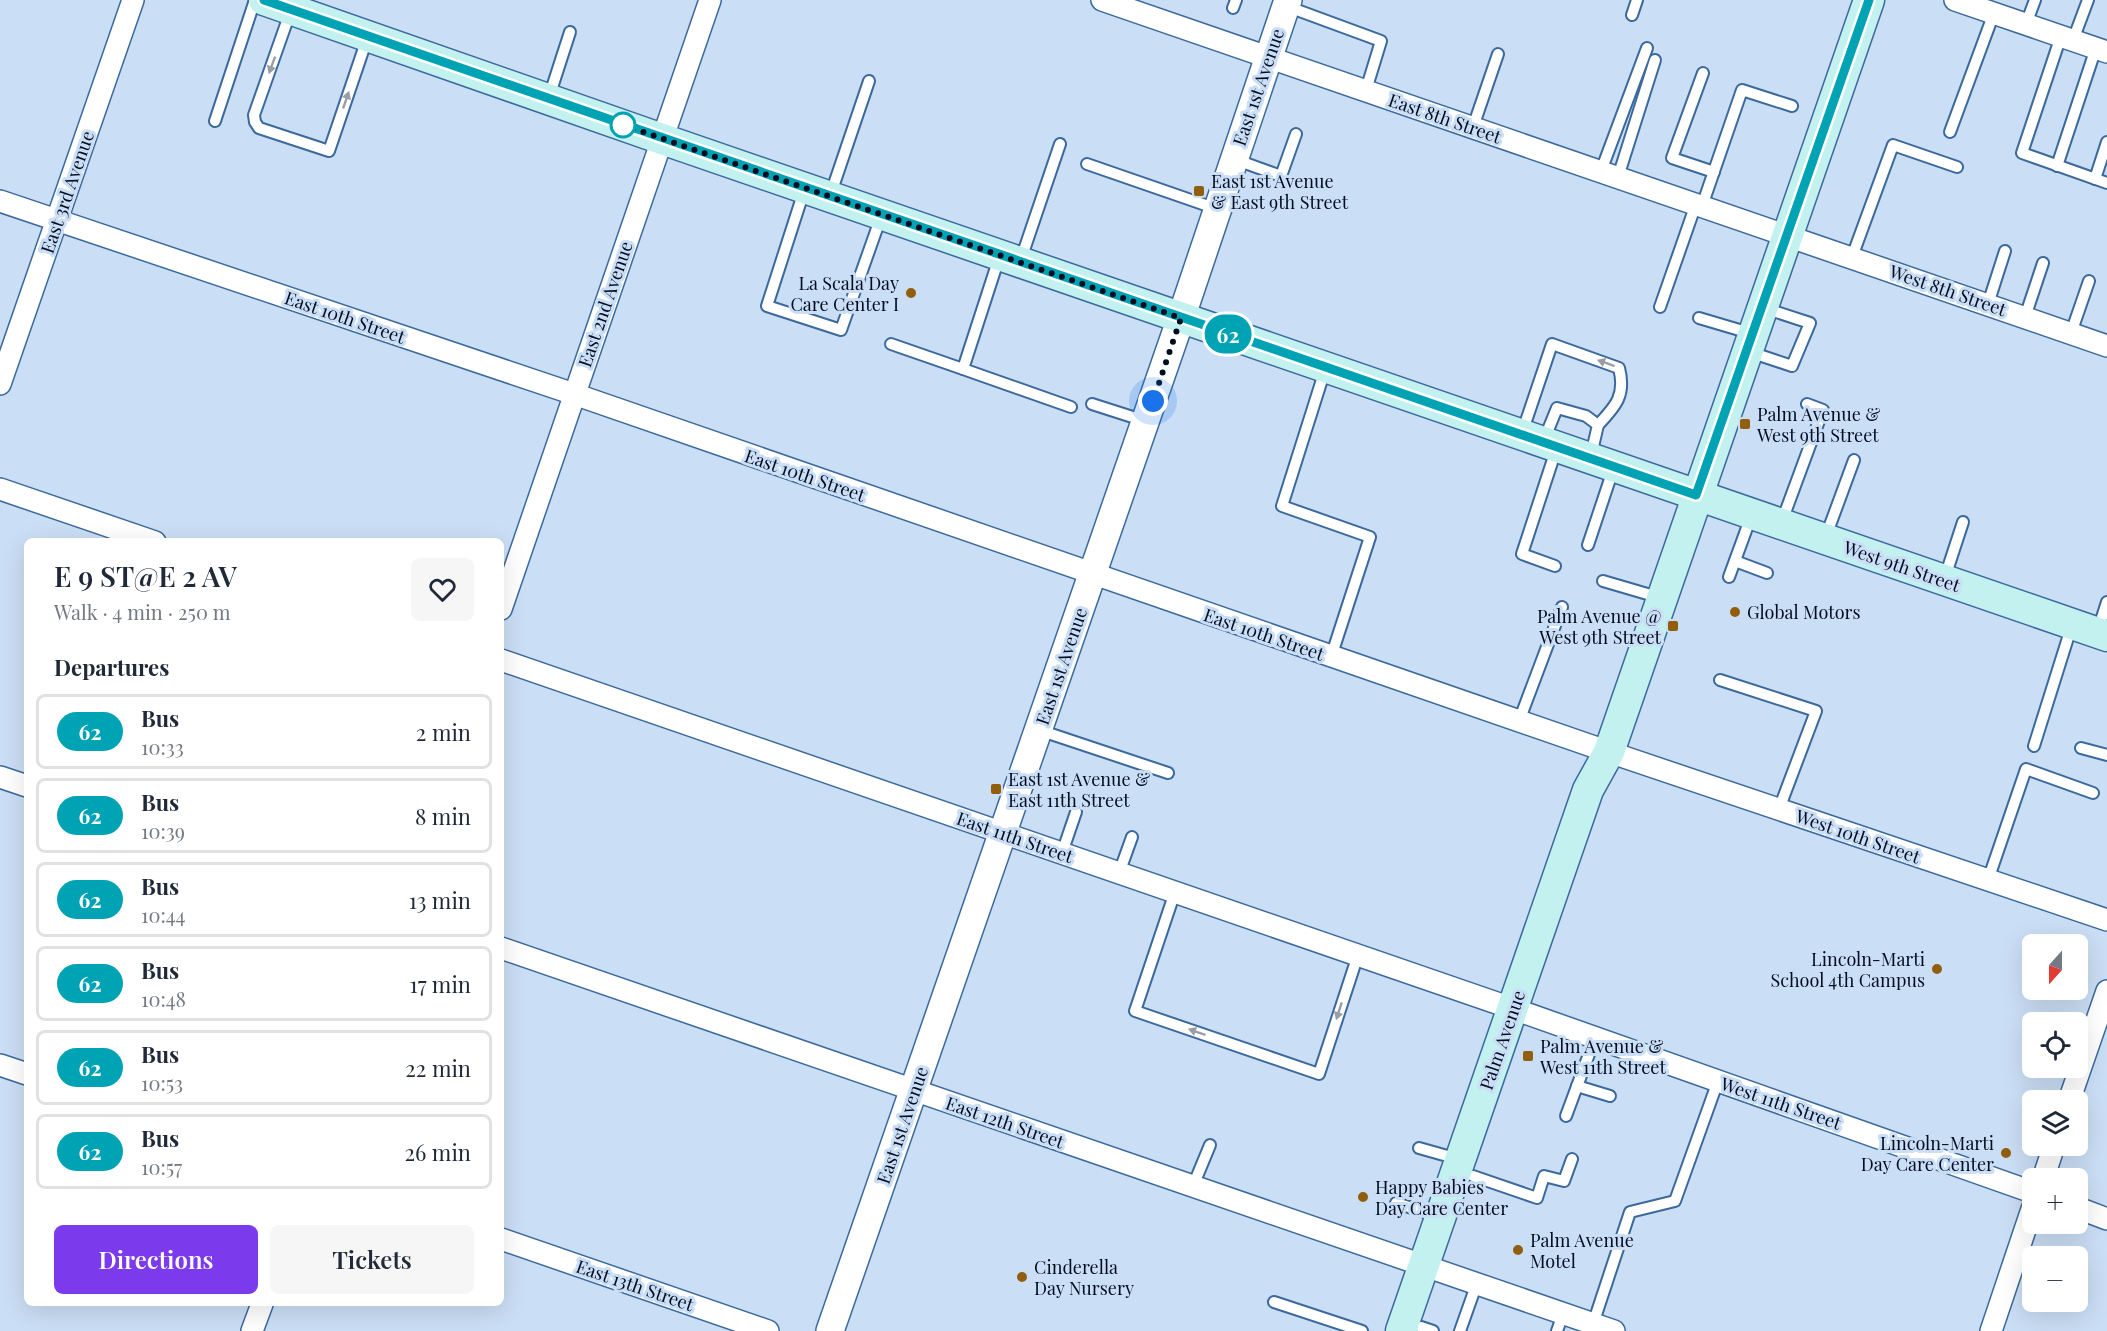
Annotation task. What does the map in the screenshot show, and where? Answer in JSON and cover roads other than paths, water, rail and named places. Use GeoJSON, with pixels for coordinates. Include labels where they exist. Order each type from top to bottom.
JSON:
{"type":"FeatureCollection","features":[{"type":"Feature","properties":{"kind":"main road","name":"Palm Avenue"},"geometry":{"type":"LineString","coordinates":[[1433,1269],[1521,1012],[1588,790],[1609,752],[1869,0]]}},
{"type":"Feature","properties":{"kind":"main road","name":"West 9th Street"},"geometry":{"type":"LineString","coordinates":[[278,5],[2092,631]]}},
{"type":"Feature","properties":{"kind":"main road","name":"Palm Avenue"},"geometry":{"type":"LineString","coordinates":[[1419,1330],[1433,1269],[1441,1216],[1467,1168]]}},
{"type":"Feature","properties":{"kind":"street","name":"East 3rd Avenue"},"geometry":{"type":"LineString","coordinates":[[0,384],[133,0]]}},
{"type":"Feature","properties":{"kind":"street","name":"East 2nd Avenue"},"geometry":{"type":"LineString","coordinates":[[504,600],[710,0]]}},
{"type":"Feature","properties":{"kind":"street","name":"East 8th Street"},"geometry":{"type":"LineString","coordinates":[[1102,0],[1788,235]]}},
{"type":"Feature","properties":{"kind":"street"},"geometry":{"type":"LineString","coordinates":[[1955,0],[2102,50]]}},
{"type":"Feature","properties":{"kind":"street","name":"East 1st Avenue"},"geometry":{"type":"LineString","coordinates":[[830,1331],[1004,833],[1287,3]]}},
{"type":"Feature","properties":{"kind":"street","name":"East 10th Street"},"geometry":{"type":"LineString","coordinates":[[0,201],[574,394],[1609,752]]}},
{"type":"Feature","properties":{"kind":"street","name":"West 8th Street"},"geometry":{"type":"LineString","coordinates":[[1788,235],[2107,346]]}},
{"type":"Feature","properties":{"kind":"street"},"geometry":{"type":"LineString","coordinates":[[0,489],[143,538]]}},
{"type":"Feature","properties":{"kind":"street","name":"East 11th Street"},"geometry":{"type":"LineString","coordinates":[[504,661],[1521,1012]]}},
{"type":"Feature","properties":{"kind":"street","name":"West 10th Street"},"geometry":{"type":"LineString","coordinates":[[1609,752],[2107,920]]}},
{"type":"Feature","properties":{"kind":"street"},"geometry":{"type":"LineString","coordinates":[[0,777],[24,785]]}},
{"type":"Feature","properties":{"kind":"street","name":"East 12th Street"},"geometry":{"type":"LineString","coordinates":[[504,949],[1477,1283],[1560,1322],[1593,1324],[1614,1331]]}},
{"type":"Feature","properties":{"kind":"street"},"geometry":{"type":"LineString","coordinates":[[2073,1090],[2107,991]]}},
{"type":"Feature","properties":{"kind":"street","name":"West 11th Street"},"geometry":{"type":"LineString","coordinates":[[1521,1012],[2022,1188]]}},
{"type":"Feature","properties":{"kind":"street"},"geometry":{"type":"LineString","coordinates":[[0,1065],[24,1073]]}},
{"type":"Feature","properties":{"kind":"street"},"geometry":{"type":"LineString","coordinates":[[2088,1212],[2107,1219]]}},
{"type":"Feature","properties":{"kind":"street"},"geometry":{"type":"LineString","coordinates":[[1991,1331],[2024,1234]]}},
{"type":"Feature","properties":{"kind":"street","name":"East 13th Street"},"geometry":{"type":"LineString","coordinates":[[504,1240],[768,1331]]}},
{"type":"Feature","properties":{"kind":"street"},"geometry":{"type":"LineString","coordinates":[[252,1331],[261,1306]]}},
{"type":"Feature","properties":{"kind":"lane"},"geometry":{"type":"LineString","coordinates":[[215,121],[255,0]]}},
{"type":"Feature","properties":{"kind":"lane"},"geometry":{"type":"LineString","coordinates":[[1632,15],[1637,0]]}},
{"type":"Feature","properties":{"kind":"lane"},"geometry":{"type":"LineString","coordinates":[[2026,24],[2035,0]]}},
{"type":"Feature","properties":{"kind":"lane"},"geometry":{"type":"LineString","coordinates":[[2088,0],[2067,38],[2022,153],[2107,183]]}},
{"type":"Feature","properties":{"kind":"lane"},"geometry":{"type":"LineString","coordinates":[[1287,3],[1381,41],[1366,90]]}},
{"type":"Feature","properties":{"kind":"lane"},"geometry":{"type":"LineString","coordinates":[[278,5],[254,115],[259,128],[329,151],[368,36]]}},
{"type":"Feature","properties":{"kind":"lane"},"geometry":{"type":"LineString","coordinates":[[1950,132],[1994,13]]}},
{"type":"Feature","properties":{"kind":"lane"},"geometry":{"type":"LineString","coordinates":[[548,99],[570,32]]}},
{"type":"Feature","properties":{"kind":"lane"},"geometry":{"type":"LineString","coordinates":[[1609,174],[1647,48]]}},
{"type":"Feature","properties":{"kind":"lane"},"geometry":{"type":"LineString","coordinates":[[2057,165],[2102,50]]}},
{"type":"Feature","properties":{"kind":"lane"},"geometry":{"type":"LineString","coordinates":[[1473,127],[1498,54]]}},
{"type":"Feature","properties":{"kind":"lane"},"geometry":{"type":"LineString","coordinates":[[1609,174],[1655,60]]}},
{"type":"Feature","properties":{"kind":"lane"},"geometry":{"type":"LineString","coordinates":[[1702,73],[1672,158],[1714,172]]}},
{"type":"Feature","properties":{"kind":"lane"},"geometry":{"type":"LineString","coordinates":[[869,81],[767,306],[841,330],[882,215]]}},
{"type":"Feature","properties":{"kind":"lane"},"geometry":{"type":"LineString","coordinates":[[1660,307],[1714,172],[1742,90],[1792,106]]}},
{"type":"Feature","properties":{"kind":"lane"},"geometry":{"type":"LineString","coordinates":[[1234,159],[1281,176],[1296,134]]}},
{"type":"Feature","properties":{"kind":"lane"},"geometry":{"type":"LineString","coordinates":[[2095,179],[2107,142]]}},
{"type":"Feature","properties":{"kind":"lane"},"geometry":{"type":"LineString","coordinates":[[963,369],[1060,144]]}},
{"type":"Feature","properties":{"kind":"lane"},"geometry":{"type":"LineString","coordinates":[[1852,257],[1893,145],[1957,167]]}},
{"type":"Feature","properties":{"kind":"lane"},"geometry":{"type":"LineString","coordinates":[[1087,164],[1217,209]]}},
{"type":"Feature","properties":{"kind":"lane"},"geometry":{"type":"LineString","coordinates":[[1988,304],[2005,251]]}},
{"type":"Feature","properties":{"kind":"lane"},"geometry":{"type":"LineString","coordinates":[[2025,317],[2043,263]]}},
{"type":"Feature","properties":{"kind":"lane"},"geometry":{"type":"LineString","coordinates":[[2071,333],[2089,281]]}},
{"type":"Feature","properties":{"kind":"lane"},"geometry":{"type":"LineString","coordinates":[[1698,318],[1754,331],[1810,323],[1792,366],[1754,331]]}},
{"type":"Feature","properties":{"kind":"lane"},"geometry":{"type":"LineString","coordinates":[[891,344],[1071,407]]}},
{"type":"Feature","properties":{"kind":"lane"},"geometry":{"type":"LineString","coordinates":[[1555,566],[1521,554],[1541,441],[1552,344],[1619,368],[1623,382],[1617,404],[1598,425]]}},
{"type":"Feature","properties":{"kind":"lane"},"geometry":{"type":"LineString","coordinates":[[1326,368],[1282,506],[1371,537],[1331,657]]}},
{"type":"Feature","properties":{"kind":"lane"},"geometry":{"type":"LineString","coordinates":[[1092,404],[1145,421]]}},
{"type":"Feature","properties":{"kind":"lane"},"geometry":{"type":"LineString","coordinates":[[1781,524],[1824,410],[1807,404]]}},
{"type":"Feature","properties":{"kind":"lane"},"geometry":{"type":"LineString","coordinates":[[1541,441],[1557,408],[1586,416],[1598,425],[1602,463],[1588,545]]}},
{"type":"Feature","properties":{"kind":"lane"},"geometry":{"type":"LineString","coordinates":[[1825,539],[1854,460]]}},
{"type":"Feature","properties":{"kind":"lane"},"geometry":{"type":"LineString","coordinates":[[1729,577],[1752,514]]}},
{"type":"Feature","properties":{"kind":"lane"},"geometry":{"type":"LineString","coordinates":[[1944,580],[1963,522]]}},
{"type":"Feature","properties":{"kind":"lane"},"geometry":{"type":"LineString","coordinates":[[1735,561],[1767,573]]}},
{"type":"Feature","properties":{"kind":"lane"},"geometry":{"type":"LineString","coordinates":[[1603,580],[1661,598]]}},
{"type":"Feature","properties":{"kind":"lane"},"geometry":{"type":"LineString","coordinates":[[2034,746],[2107,602]]}},
{"type":"Feature","properties":{"kind":"lane"},"geometry":{"type":"LineString","coordinates":[[1519,721],[1562,607]]}},
{"type":"Feature","properties":{"kind":"lane"},"geometry":{"type":"LineString","coordinates":[[1720,680],[1816,711],[1779,809]]}},
{"type":"Feature","properties":{"kind":"lane"},"geometry":{"type":"LineString","coordinates":[[1039,730],[1168,773]]}},
{"type":"Feature","properties":{"kind":"lane"},"geometry":{"type":"LineString","coordinates":[[2081,748],[2107,755]]}},
{"type":"Feature","properties":{"kind":"lane"},"geometry":{"type":"LineString","coordinates":[[1988,880],[2026,769],[2093,794]]}},
{"type":"Feature","properties":{"kind":"lane"},"geometry":{"type":"LineString","coordinates":[[1062,853],[1077,812]]}},
{"type":"Feature","properties":{"kind":"lane"},"geometry":{"type":"LineString","coordinates":[[1119,873],[1132,837]]}},
{"type":"Feature","properties":{"kind":"lane"},"geometry":{"type":"LineString","coordinates":[[1175,892],[1135,1011],[1286,1063],[1319,1074],[1358,955]]}},
{"type":"Feature","properties":{"kind":"lane"},"geometry":{"type":"LineString","coordinates":[[1566,1116],[1595,1038]]}},
{"type":"Feature","properties":{"kind":"lane"},"geometry":{"type":"LineString","coordinates":[[1593,1324],[1630,1212],[1675,1201],[1718,1081]]}},
{"type":"Feature","properties":{"kind":"lane"},"geometry":{"type":"LineString","coordinates":[[1577,1086],[1610,1096]]}},
{"type":"Feature","properties":{"kind":"lane"},"geometry":{"type":"LineString","coordinates":[[1193,1186],[1210,1145]]}},
{"type":"Feature","properties":{"kind":"lane"},"geometry":{"type":"LineString","coordinates":[[1419,1148],[1537,1197],[1544,1176],[1564,1182],[1572,1159]]}},
{"type":"Feature","properties":{"kind":"lane"},"geometry":{"type":"LineString","coordinates":[[1396,1203],[1441,1216]]}},
{"type":"Feature","properties":{"kind":"lane"},"geometry":{"type":"LineString","coordinates":[[1460,1331],[1477,1283]]}},
{"type":"Feature","properties":{"kind":"lane"},"geometry":{"type":"LineString","coordinates":[[1274,1302],[1362,1331]]}},
{"type":"Feature","properties":{"kind":"place","name":"East 1st Avenue & East 9th Street"},"geometry":{"type":"Point","coordinates":[1199,191]}},
{"type":"Feature","properties":{"kind":"place","name":"La Scala Day Care Center I"},"geometry":{"type":"Point","coordinates":[911,293]}},
{"type":"Feature","properties":{"kind":"place","name":"Palm Avenue & West 9th Street"},"geometry":{"type":"Point","coordinates":[1745,424]}},
{"type":"Feature","properties":{"kind":"place","name":"Global Motors"},"geometry":{"type":"Point","coordinates":[1735,612]}},
{"type":"Feature","properties":{"kind":"place","name":"Palm Avenue @ West 9th Street"},"geometry":{"type":"Point","coordinates":[1673,626]}},
{"type":"Feature","properties":{"kind":"place","name":"East 1st Avenue & East 11th Street"},"geometry":{"type":"Point","coordinates":[996,789]}},
{"type":"Feature","properties":{"kind":"place","name":"Lincoln-Marti School 4th Campus"},"geometry":{"type":"Point","coordinates":[1937,969]}},
{"type":"Feature","properties":{"kind":"place","name":"Palm Avenue & West 11th Street"},"geometry":{"type":"Point","coordinates":[1528,1056]}},
{"type":"Feature","properties":{"kind":"place","name":"Lincoln-Marti Day Care Center"},"geometry":{"type":"Point","coordinates":[2006,1153]}},
{"type":"Feature","properties":{"kind":"place","name":"Happy Babies Day Care Center"},"geometry":{"type":"Point","coordinates":[1363,1197]}},
{"type":"Feature","properties":{"kind":"place","name":"Palm Avenue Motel"},"geometry":{"type":"Point","coordinates":[1518,1250]}},
{"type":"Feature","properties":{"kind":"place","name":"Cinderella Day Nursery"},"geometry":{"type":"Point","coordinates":[1022,1277]}}]}
